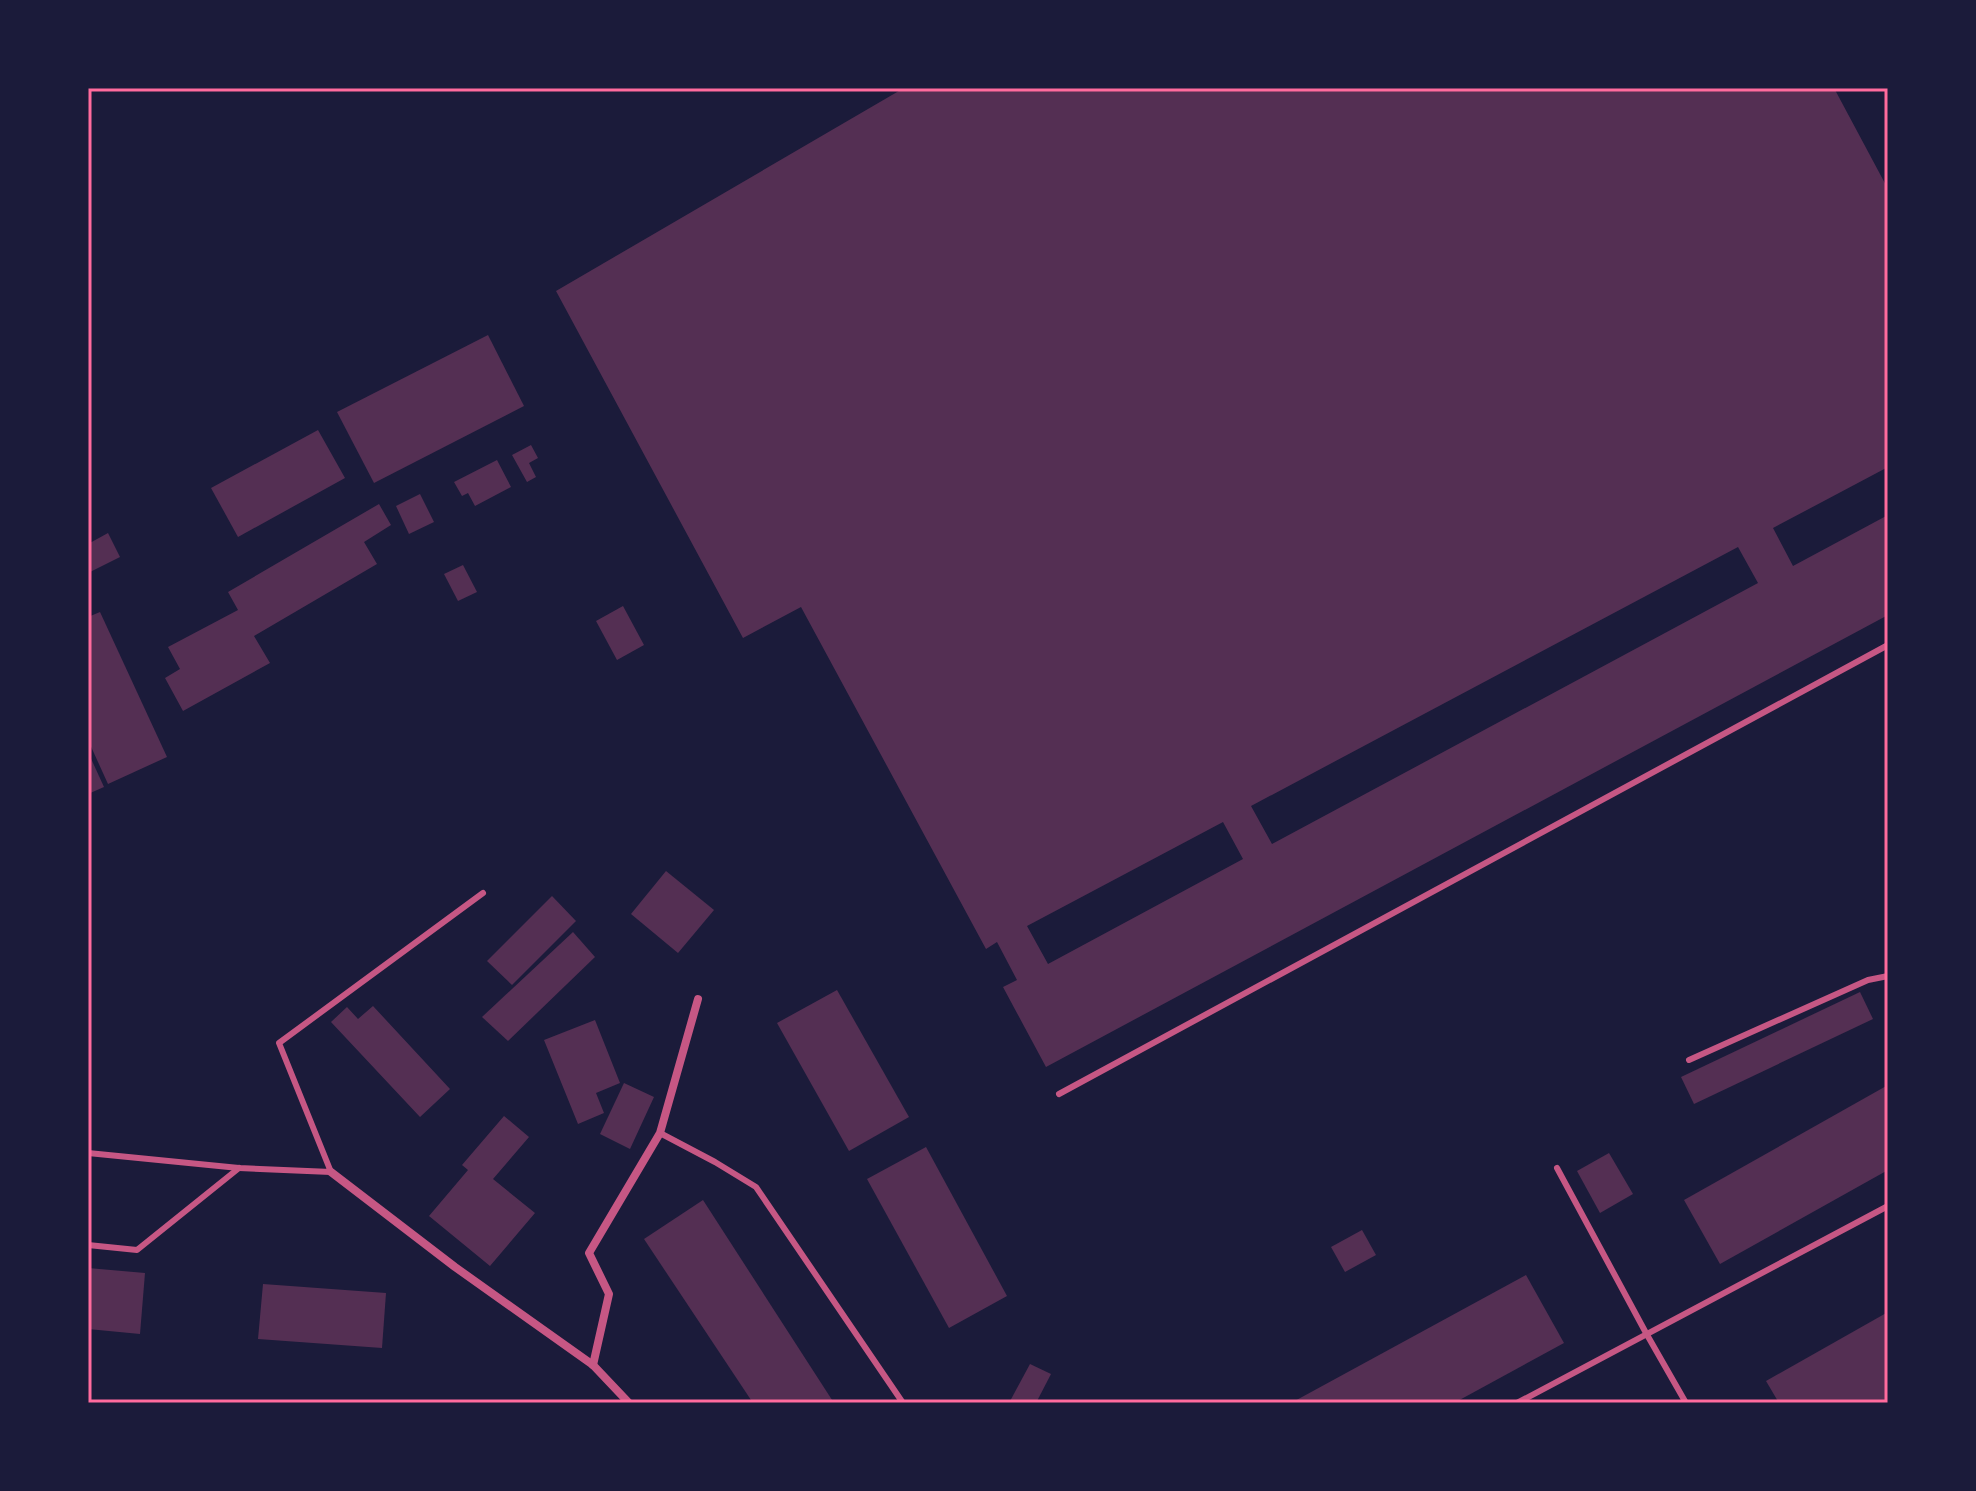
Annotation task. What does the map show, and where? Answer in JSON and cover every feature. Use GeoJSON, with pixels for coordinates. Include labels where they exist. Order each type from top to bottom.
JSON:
{"type":"FeatureCollection","features":[{"type":"Feature","properties":{"kind":"street"},"geometry":{"type":"LineString","coordinates":[[593,1365],[609,1294],[589,1253],[660,1133],[698,999]]}},
{"type":"Feature","properties":{"kind":"street"},"geometry":{"type":"LineString","coordinates":[[331,1172],[455,1267],[593,1365],[629,1403]]}},
{"type":"Feature","properties":{"kind":"lane"},"geometry":{"type":"LineString","coordinates":[[1059,1094],[1888,645]]}},
{"type":"Feature","properties":{"kind":"lane"},"geometry":{"type":"LineString","coordinates":[[88,1153],[239,1168],[331,1172],[279,1043],[483,893]]}},
{"type":"Feature","properties":{"kind":"lane"},"geometry":{"type":"LineString","coordinates":[[1689,1060],[1868,980],[1888,976]]}},
{"type":"Feature","properties":{"kind":"lane"},"geometry":{"type":"LineString","coordinates":[[660,1133],[756,1187],[903,1403]]}},
{"type":"Feature","properties":{"kind":"lane"},"geometry":{"type":"LineString","coordinates":[[88,1245],[137,1250],[239,1168]]}},
{"type":"Feature","properties":{"kind":"lane"},"geometry":{"type":"LineString","coordinates":[[1557,1168],[1686,1403]]}},
{"type":"Feature","properties":{"kind":"lane"},"geometry":{"type":"LineString","coordinates":[[1517,1403],[1888,1206]]}},
{"type":"Feature","properties":{"kind":"building"},"geometry":{"type":"Polygon","coordinates":[[[904,88],[1834,88],[1888,189],[1888,467],[1773,528],[1793,566],[1888,515],[1888,615],[1046,1067],[1003,987],[1017,980],[997,942],[986,949],[801,607],[743,638],[556,291],[904,88]],[[1738,547],[1251,806],[1272,844],[1758,583],[1738,547]],[[1223,822],[1027,926],[1048,964],[1243,859],[1223,822]]]}},
{"type":"Feature","properties":{"kind":"building"},"geometry":{"type":"Polygon","coordinates":[[[488,335],[524,406],[374,483],[337,412],[488,335]]]}},
{"type":"Feature","properties":{"kind":"building"},"geometry":{"type":"Polygon","coordinates":[[[318,430],[345,478],[238,537],[211,488],[318,430]]]}},
{"type":"Feature","properties":{"kind":"building"},"geometry":{"type":"Polygon","coordinates":[[[531,445],[538,458],[529,463],[536,477],[527,482],[512,455],[531,445]]]}},
{"type":"Feature","properties":{"kind":"building"},"geometry":{"type":"Polygon","coordinates":[[[497,460],[511,487],[475,506],[468,493],[462,496],[454,482],[497,460]]]}},
{"type":"Feature","properties":{"kind":"building"},"geometry":{"type":"Polygon","coordinates":[[[420,494],[434,522],[409,534],[396,506],[420,494]]]}},
{"type":"Feature","properties":{"kind":"building"},"geometry":{"type":"Polygon","coordinates":[[[379,504],[391,525],[364,542],[377,564],[254,636],[270,663],[183,711],[165,678],[180,669],[168,647],[238,610],[228,592],[379,504]]]}},
{"type":"Feature","properties":{"kind":"building"},"geometry":{"type":"Polygon","coordinates":[[[108,533],[120,557],[88,573],[88,544],[108,533]]]}},
{"type":"Feature","properties":{"kind":"building"},"geometry":{"type":"Polygon","coordinates":[[[463,565],[477,592],[458,601],[444,574],[463,565]]]}},
{"type":"Feature","properties":{"kind":"building"},"geometry":{"type":"Polygon","coordinates":[[[623,606],[644,645],[617,660],[596,621],[623,606]]]}},
{"type":"Feature","properties":{"kind":"building"},"geometry":{"type":"Polygon","coordinates":[[[100,612],[167,757],[108,784],[88,740],[88,617],[100,612]]]}},
{"type":"Feature","properties":{"kind":"building"},"geometry":{"type":"Polygon","coordinates":[[[88,752],[104,787],[88,794],[88,752]]]}},
{"type":"Feature","properties":{"kind":"building"},"geometry":{"type":"Polygon","coordinates":[[[666,871],[714,910],[678,953],[631,914],[666,871]]]}},
{"type":"Feature","properties":{"kind":"building"},"geometry":{"type":"Polygon","coordinates":[[[552,896],[576,921],[512,985],[487,961],[552,896]]]}},
{"type":"Feature","properties":{"kind":"building"},"geometry":{"type":"Polygon","coordinates":[[[573,932],[595,957],[508,1041],[482,1017],[573,932]]]}},
{"type":"Feature","properties":{"kind":"building"},"geometry":{"type":"Polygon","coordinates":[[[837,990],[909,1117],[849,1151],[777,1023],[837,990]]]}},
{"type":"Feature","properties":{"kind":"building"},"geometry":{"type":"Polygon","coordinates":[[[1860,992],[1873,1019],[1694,1104],[1681,1077],[1860,992]]]}},
{"type":"Feature","properties":{"kind":"building"},"geometry":{"type":"Polygon","coordinates":[[[373,1006],[450,1089],[420,1117],[331,1022],[347,1007],[358,1019],[373,1006]]]}},
{"type":"Feature","properties":{"kind":"building"},"geometry":{"type":"Polygon","coordinates":[[[595,1020],[620,1083],[596,1093],[604,1113],[578,1124],[544,1040],[595,1020]]]}},
{"type":"Feature","properties":{"kind":"building"},"geometry":{"type":"Polygon","coordinates":[[[624,1083],[654,1097],[630,1149],[600,1134],[624,1083]]]}},
{"type":"Feature","properties":{"kind":"building"},"geometry":{"type":"Polygon","coordinates":[[[1888,1085],[1888,1170],[1720,1264],[1684,1200],[1888,1085]]]}},
{"type":"Feature","properties":{"kind":"building"},"geometry":{"type":"Polygon","coordinates":[[[504,1116],[529,1137],[493,1179],[535,1213],[490,1266],[429,1216],[468,1170],[462,1165],[504,1116]]]}},
{"type":"Feature","properties":{"kind":"building"},"geometry":{"type":"Polygon","coordinates":[[[926,1147],[1007,1296],[949,1328],[867,1179],[926,1147]]]}},
{"type":"Feature","properties":{"kind":"building"},"geometry":{"type":"Polygon","coordinates":[[[1609,1153],[1633,1194],[1600,1213],[1577,1171],[1609,1153]]]}},
{"type":"Feature","properties":{"kind":"building"},"geometry":{"type":"Polygon","coordinates":[[[703,1200],[834,1403],[753,1403],[644,1239],[703,1200]]]}},
{"type":"Feature","properties":{"kind":"building"},"geometry":{"type":"Polygon","coordinates":[[[1362,1230],[1376,1255],[1345,1272],[1331,1247],[1362,1230]]]}},
{"type":"Feature","properties":{"kind":"building"},"geometry":{"type":"Polygon","coordinates":[[[88,1268],[145,1273],[140,1334],[88,1329],[88,1268]]]}},
{"type":"Feature","properties":{"kind":"building"},"geometry":{"type":"Polygon","coordinates":[[[1526,1275],[1564,1343],[1454,1403],[1291,1403],[1526,1275]]]}},
{"type":"Feature","properties":{"kind":"building"},"geometry":{"type":"Polygon","coordinates":[[[263,1284],[386,1293],[382,1348],[258,1339],[263,1284]]]}},
{"type":"Feature","properties":{"kind":"building"},"geometry":{"type":"Polygon","coordinates":[[[1888,1312],[1888,1398],[1879,1403],[1779,1403],[1766,1381],[1888,1312]]]}},
{"type":"Feature","properties":{"kind":"building"},"geometry":{"type":"Polygon","coordinates":[[[1030,1364],[1051,1374],[1036,1403],[1009,1403],[1030,1364]]]}}]}
